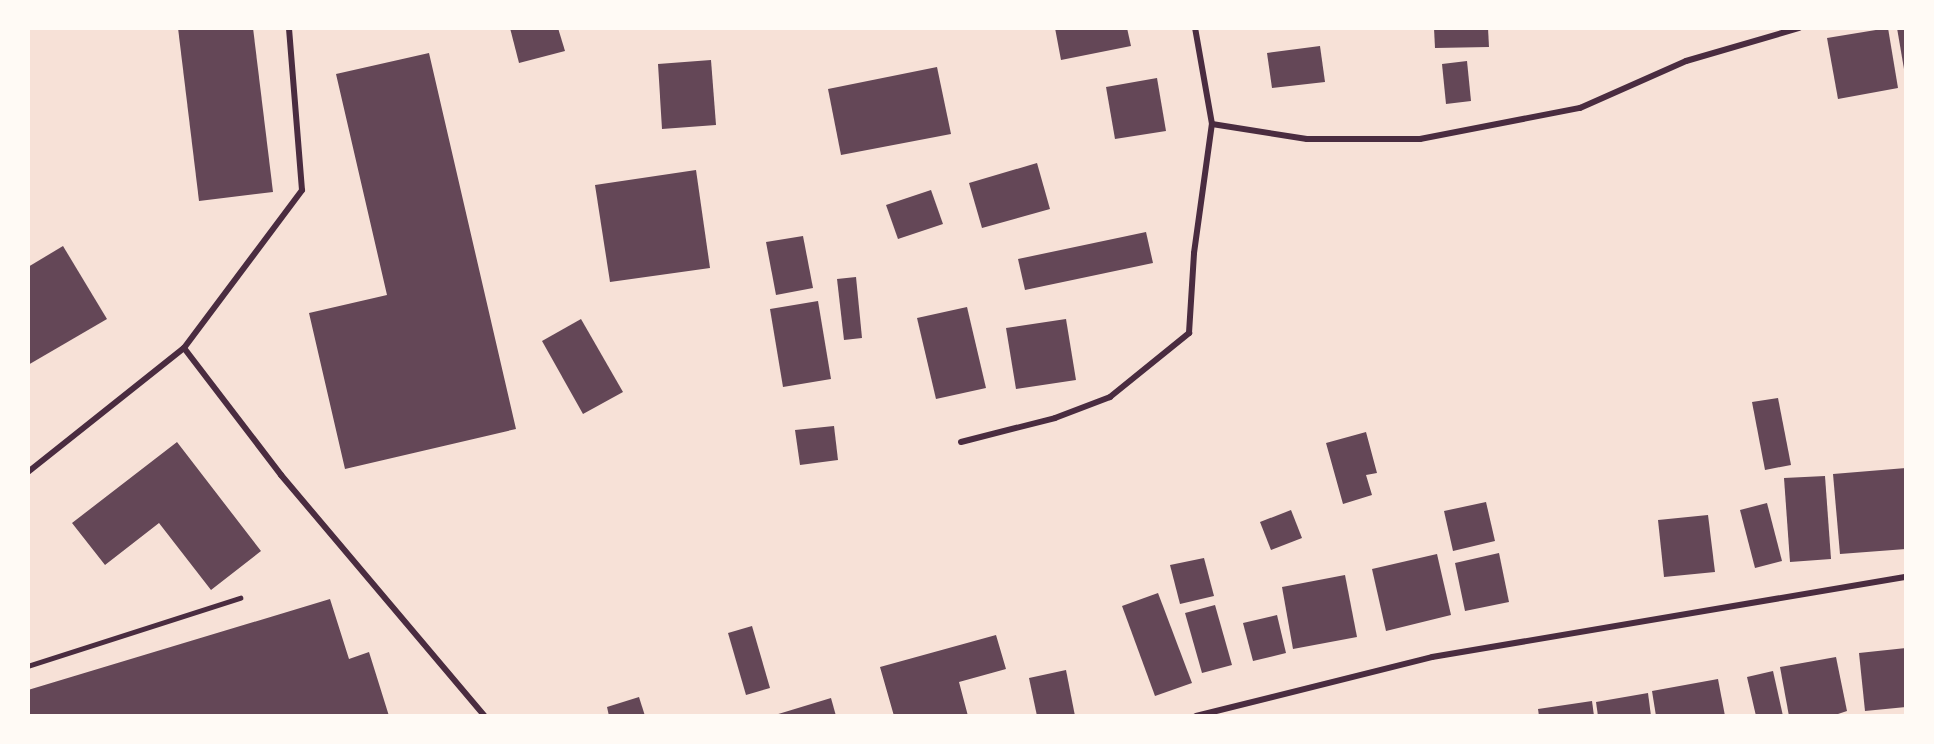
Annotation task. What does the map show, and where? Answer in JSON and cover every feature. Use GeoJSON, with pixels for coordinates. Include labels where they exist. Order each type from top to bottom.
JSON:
{"type":"FeatureCollection","features":[{"type":"Feature","properties":{"kind":"street"},"geometry":{"type":"LineString","coordinates":[[28,471],[184,348],[302,190],[289,28]]}},
{"type":"Feature","properties":{"kind":"street"},"geometry":{"type":"LineString","coordinates":[[961,442],[1055,418],[1110,397],[1189,333],[1194,253],[1212,124],[1195,28]]}},
{"type":"Feature","properties":{"kind":"street"},"geometry":{"type":"LineString","coordinates":[[1212,124],[1307,139],[1420,139],[1580,108],[1686,61],[1799,28]]}},
{"type":"Feature","properties":{"kind":"street"},"geometry":{"type":"LineString","coordinates":[[184,348],[281,475],[485,716]]}},
{"type":"Feature","properties":{"kind":"street"},"geometry":{"type":"LineString","coordinates":[[1196,716],[1432,657],[1905,578]]}},
{"type":"Feature","properties":{"kind":"lane"},"geometry":{"type":"LineString","coordinates":[[28,666],[240,598]]}},
{"type":"Feature","properties":{"kind":"building"},"geometry":{"type":"Polygon","coordinates":[[[178,28],[253,28],[273,192],[199,201],[178,28]]]}},
{"type":"Feature","properties":{"kind":"building"},"geometry":{"type":"Polygon","coordinates":[[[510,28],[558,28],[565,51],[519,63],[510,28]]]}},
{"type":"Feature","properties":{"kind":"building"},"geometry":{"type":"Polygon","coordinates":[[[1055,28],[1127,28],[1131,46],[1061,60],[1055,28]]]}},
{"type":"Feature","properties":{"kind":"building"},"geometry":{"type":"Polygon","coordinates":[[[1434,28],[1488,28],[1489,47],[1435,48],[1434,28]]]}},
{"type":"Feature","properties":{"kind":"building"},"geometry":{"type":"Polygon","coordinates":[[[1888,28],[1898,88],[1838,99],[1827,38],[1888,28]]]}},
{"type":"Feature","properties":{"kind":"building"},"geometry":{"type":"Polygon","coordinates":[[[1897,28],[1906,28],[1906,69],[1904,69],[1897,28]]]}},
{"type":"Feature","properties":{"kind":"building"},"geometry":{"type":"Polygon","coordinates":[[[1320,46],[1325,82],[1272,88],[1267,53],[1320,46]]]}},
{"type":"Feature","properties":{"kind":"building"},"geometry":{"type":"Polygon","coordinates":[[[429,53],[516,429],[345,469],[309,313],[387,295],[336,74],[429,53]]]}},
{"type":"Feature","properties":{"kind":"building"},"geometry":{"type":"Polygon","coordinates":[[[711,60],[716,125],[662,129],[658,64],[711,60]]]}},
{"type":"Feature","properties":{"kind":"building"},"geometry":{"type":"Polygon","coordinates":[[[1467,61],[1471,101],[1446,104],[1442,64],[1467,61]]]}},
{"type":"Feature","properties":{"kind":"building"},"geometry":{"type":"Polygon","coordinates":[[[937,67],[951,134],[841,155],[828,89],[937,67]]]}},
{"type":"Feature","properties":{"kind":"building"},"geometry":{"type":"Polygon","coordinates":[[[1157,78],[1166,131],[1115,139],[1106,87],[1157,78]]]}},
{"type":"Feature","properties":{"kind":"building"},"geometry":{"type":"Polygon","coordinates":[[[1037,163],[1050,209],[982,228],[969,183],[1037,163]]]}},
{"type":"Feature","properties":{"kind":"building"},"geometry":{"type":"Polygon","coordinates":[[[696,170],[710,268],[610,282],[595,185],[696,170]]]}},
{"type":"Feature","properties":{"kind":"building"},"geometry":{"type":"Polygon","coordinates":[[[931,190],[943,224],[898,239],[886,205],[931,190]]]}},
{"type":"Feature","properties":{"kind":"building"},"geometry":{"type":"Polygon","coordinates":[[[1146,232],[1153,263],[1025,290],[1018,259],[1146,232]]]}},
{"type":"Feature","properties":{"kind":"building"},"geometry":{"type":"Polygon","coordinates":[[[803,236],[813,288],[776,295],[766,242],[803,236]]]}},
{"type":"Feature","properties":{"kind":"building"},"geometry":{"type":"Polygon","coordinates":[[[63,246],[107,319],[28,365],[28,267],[63,246]]]}},
{"type":"Feature","properties":{"kind":"building"},"geometry":{"type":"Polygon","coordinates":[[[856,277],[862,338],[844,340],[837,279],[856,277]]]}},
{"type":"Feature","properties":{"kind":"building"},"geometry":{"type":"Polygon","coordinates":[[[818,301],[831,379],[783,387],[770,309],[818,301]]]}},
{"type":"Feature","properties":{"kind":"building"},"geometry":{"type":"Polygon","coordinates":[[[967,307],[986,388],[936,399],[917,318],[967,307]]]}},
{"type":"Feature","properties":{"kind":"building"},"geometry":{"type":"Polygon","coordinates":[[[581,319],[623,392],[583,414],[542,341],[581,319]]]}},
{"type":"Feature","properties":{"kind":"building"},"geometry":{"type":"Polygon","coordinates":[[[1066,319],[1076,380],[1016,389],[1006,328],[1066,319]]]}},
{"type":"Feature","properties":{"kind":"building"},"geometry":{"type":"Polygon","coordinates":[[[1778,398],[1791,465],[1765,470],[1752,402],[1778,398]]]}},
{"type":"Feature","properties":{"kind":"building"},"geometry":{"type":"Polygon","coordinates":[[[834,426],[838,460],[800,465],[795,430],[834,426]]]}},
{"type":"Feature","properties":{"kind":"building"},"geometry":{"type":"Polygon","coordinates":[[[1366,432],[1377,473],[1366,475],[1372,495],[1343,504],[1326,443],[1366,432]]]}},
{"type":"Feature","properties":{"kind":"building"},"geometry":{"type":"Polygon","coordinates":[[[177,442],[261,551],[211,590],[159,523],[105,565],[72,523],[177,442]]]}},
{"type":"Feature","properties":{"kind":"building"},"geometry":{"type":"Polygon","coordinates":[[[1906,468],[1906,549],[1840,554],[1833,474],[1906,468]]]}},
{"type":"Feature","properties":{"kind":"building"},"geometry":{"type":"Polygon","coordinates":[[[1825,476],[1831,559],[1790,562],[1784,478],[1825,476]]]}},
{"type":"Feature","properties":{"kind":"building"},"geometry":{"type":"Polygon","coordinates":[[[1486,502],[1495,541],[1453,551],[1444,511],[1486,502]]]}},
{"type":"Feature","properties":{"kind":"building"},"geometry":{"type":"Polygon","coordinates":[[[1767,503],[1782,561],[1755,568],[1740,510],[1767,503]]]}},
{"type":"Feature","properties":{"kind":"building"},"geometry":{"type":"Polygon","coordinates":[[[1291,510],[1302,538],[1271,550],[1260,522],[1291,510]]]}},
{"type":"Feature","properties":{"kind":"building"},"geometry":{"type":"Polygon","coordinates":[[[1708,515],[1715,572],[1664,577],[1658,520],[1708,515]]]}},
{"type":"Feature","properties":{"kind":"building"},"geometry":{"type":"Polygon","coordinates":[[[1499,553],[1509,602],[1465,611],[1455,563],[1499,553]]]}},
{"type":"Feature","properties":{"kind":"building"},"geometry":{"type":"Polygon","coordinates":[[[1437,554],[1451,615],[1386,631],[1372,569],[1437,554]]]}},
{"type":"Feature","properties":{"kind":"building"},"geometry":{"type":"Polygon","coordinates":[[[1204,558],[1214,596],[1180,604],[1170,565],[1204,558]]]}},
{"type":"Feature","properties":{"kind":"building"},"geometry":{"type":"Polygon","coordinates":[[[1345,575],[1357,637],[1293,649],[1282,587],[1345,575]]]}},
{"type":"Feature","properties":{"kind":"building"},"geometry":{"type":"Polygon","coordinates":[[[1158,593],[1192,683],[1155,696],[1122,606],[1158,593]]]}},
{"type":"Feature","properties":{"kind":"building"},"geometry":{"type":"Polygon","coordinates":[[[330,599],[349,659],[369,652],[389,716],[28,716],[28,690],[330,599]]]}},
{"type":"Feature","properties":{"kind":"building"},"geometry":{"type":"Polygon","coordinates":[[[1215,605],[1232,665],[1202,673],[1185,613],[1215,605]]]}},
{"type":"Feature","properties":{"kind":"building"},"geometry":{"type":"Polygon","coordinates":[[[1277,615],[1286,653],[1253,661],[1243,623],[1277,615]]]}},
{"type":"Feature","properties":{"kind":"building"},"geometry":{"type":"Polygon","coordinates":[[[752,626],[770,688],[746,695],[728,633],[752,626]]]}},
{"type":"Feature","properties":{"kind":"building"},"geometry":{"type":"Polygon","coordinates":[[[996,635],[1006,669],[959,682],[968,716],[894,716],[880,667],[996,635]]]}},
{"type":"Feature","properties":{"kind":"building"},"geometry":{"type":"Polygon","coordinates":[[[1906,648],[1906,707],[1865,711],[1859,653],[1906,648]]]}},
{"type":"Feature","properties":{"kind":"building"},"geometry":{"type":"Polygon","coordinates":[[[1836,657],[1847,711],[1832,716],[1789,716],[1780,667],[1836,657]]]}},
{"type":"Feature","properties":{"kind":"building"},"geometry":{"type":"Polygon","coordinates":[[[1066,670],[1075,716],[1037,716],[1029,678],[1066,670]]]}},
{"type":"Feature","properties":{"kind":"building"},"geometry":{"type":"Polygon","coordinates":[[[1773,671],[1783,716],[1756,716],[1747,677],[1773,671]]]}},
{"type":"Feature","properties":{"kind":"building"},"geometry":{"type":"Polygon","coordinates":[[[1718,679],[1725,716],[1656,716],[1652,691],[1718,679]]]}},
{"type":"Feature","properties":{"kind":"building"},"geometry":{"type":"Polygon","coordinates":[[[1648,693],[1651,716],[1598,716],[1596,702],[1648,693]]]}},
{"type":"Feature","properties":{"kind":"building"},"geometry":{"type":"Polygon","coordinates":[[[639,697],[645,716],[609,716],[607,707],[639,697]]]}},
{"type":"Feature","properties":{"kind":"building"},"geometry":{"type":"Polygon","coordinates":[[[831,698],[836,716],[775,716],[775,715],[831,698]]]}},
{"type":"Feature","properties":{"kind":"building"},"geometry":{"type":"Polygon","coordinates":[[[1592,701],[1594,716],[1539,716],[1538,709],[1592,701]]]}}]}
